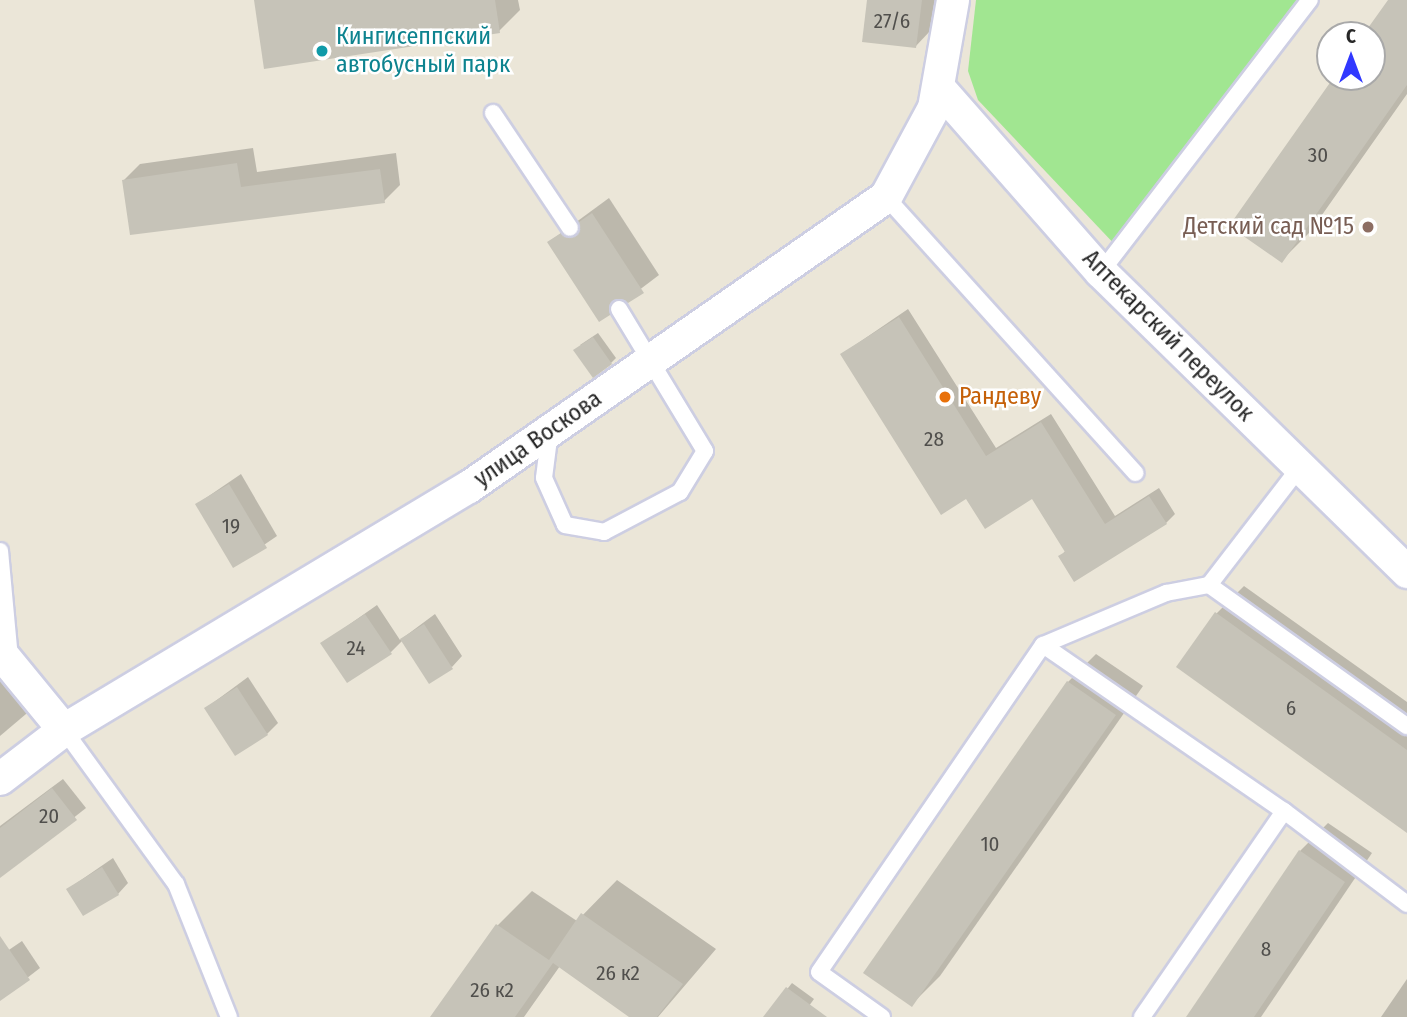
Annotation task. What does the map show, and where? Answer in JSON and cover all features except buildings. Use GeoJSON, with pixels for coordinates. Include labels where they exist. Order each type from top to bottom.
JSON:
{"type":"FeatureCollection","features":[{"type":"Feature","properties":{"kind":"street","name":"улица Воскова"},"geometry":{"type":"LineString","coordinates":[[0,779],[64,730],[469,487],[886,197],[919,147],[940,89],[953,0]]}},
{"type":"Feature","properties":{"kind":"street","name":"Аптекарский переулок"},"geometry":{"type":"LineString","coordinates":[[940,89],[1101,272],[1407,572]]}},
{"type":"Feature","properties":{"kind":"street"},"geometry":{"type":"LineString","coordinates":[[5,658],[64,730]]}},
{"type":"Feature","properties":{"kind":"lane"},"geometry":{"type":"LineString","coordinates":[[1101,272],[1310,0]]}},
{"type":"Feature","properties":{"kind":"lane"},"geometry":{"type":"LineString","coordinates":[[493,113],[570,228]]}},
{"type":"Feature","properties":{"kind":"lane"},"geometry":{"type":"LineString","coordinates":[[886,197],[1135,473]]}},
{"type":"Feature","properties":{"kind":"lane"},"geometry":{"type":"LineString","coordinates":[[550,431],[544,478],[565,525],[604,532],[680,492],[705,451],[653,360],[619,309]]}},
{"type":"Feature","properties":{"kind":"lane"},"geometry":{"type":"LineString","coordinates":[[881,1017],[819,972],[1043,645],[1166,593],[1209,586],[1300,467]]}},
{"type":"Feature","properties":{"kind":"lane"},"geometry":{"type":"LineString","coordinates":[[0,551],[5,658]]}},
{"type":"Feature","properties":{"kind":"lane"},"geometry":{"type":"LineString","coordinates":[[1209,586],[1407,726]]}},
{"type":"Feature","properties":{"kind":"lane"},"geometry":{"type":"LineString","coordinates":[[1043,645],[1284,811],[1407,904]]}},
{"type":"Feature","properties":{"kind":"lane"},"geometry":{"type":"LineString","coordinates":[[64,730],[176,884],[229,1017]]}},
{"type":"Feature","properties":{"kind":"lane"},"geometry":{"type":"LineString","coordinates":[[1142,1017],[1284,811]]}},
{"type":"Feature","properties":{"kind":"green space"},"geometry":{"type":"Polygon","coordinates":[[[976,0],[1304,0],[1119,249],[978,100],[968,71],[976,0]]]}},
{"type":"Feature","properties":{"kind":"place","name":"Кингисеппский автобусный парк"},"geometry":{"type":"Point","coordinates":[322,51]}},
{"type":"Feature","properties":{"kind":"place","name":"Детский сад №15"},"geometry":{"type":"Point","coordinates":[1368,227]}},
{"type":"Feature","properties":{"kind":"place","name":"Рандеву"},"geometry":{"type":"Point","coordinates":[945,397]}}]}
